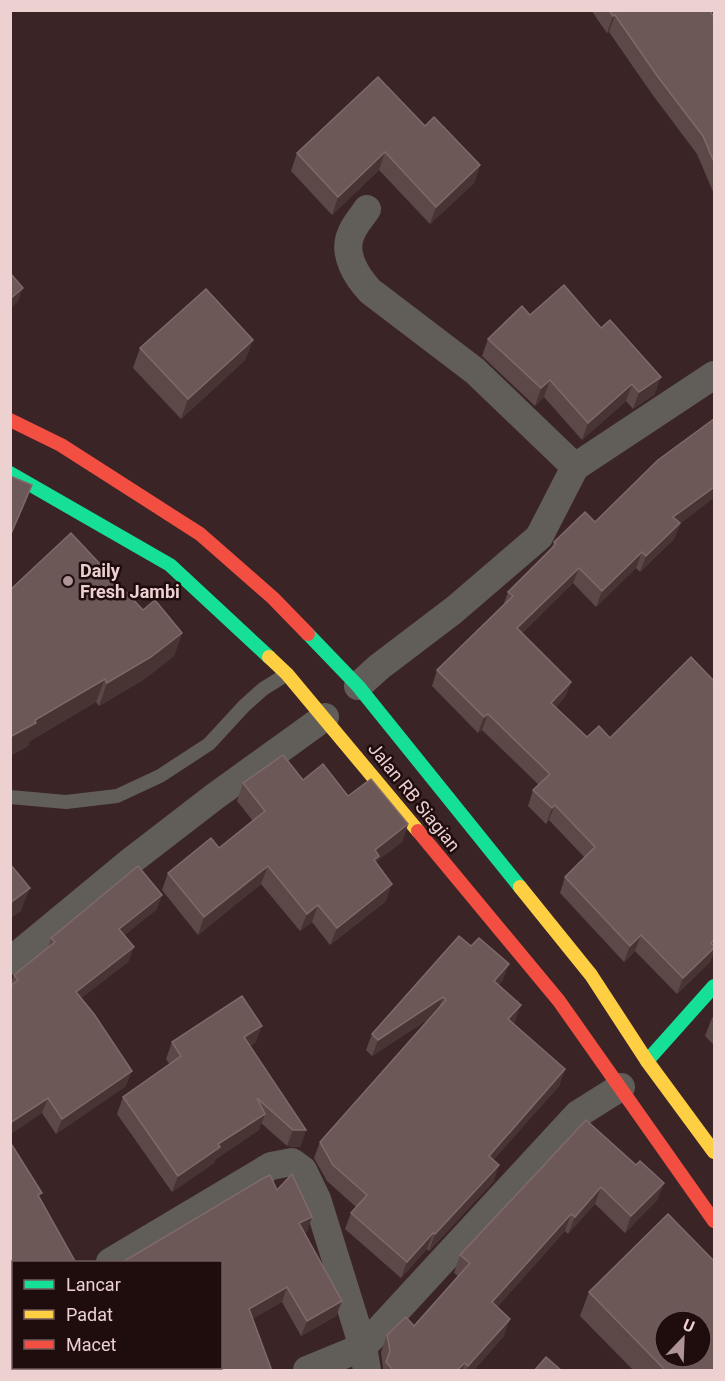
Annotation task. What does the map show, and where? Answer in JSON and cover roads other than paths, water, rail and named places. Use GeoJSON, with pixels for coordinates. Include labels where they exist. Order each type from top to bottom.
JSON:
{"type":"FeatureCollection","features":[{"type":"Feature","properties":{"kind":"main road","name":"Jalan RB Siagian"},"geometry":{"type":"LineString","coordinates":[[10,420],[61,445],[200,534],[273,598],[358,686],[591,975],[647,1061],[714,1152]]}},
{"type":"Feature","properties":{"kind":"main road","name":"Jalan RB Siagian"},"geometry":{"type":"LineString","coordinates":[[10,473],[170,565],[287,674],[325,717],[559,1002],[714,1221]]}},
{"type":"Feature","properties":{"kind":"main road"},"geometry":{"type":"LineString","coordinates":[[647,1061],[714,986]]}},
{"type":"Feature","properties":{"kind":"street"},"geometry":{"type":"LineString","coordinates":[[367,209],[350,235],[350,261],[359,279],[370,291],[475,371],[575,467]]}},
{"type":"Feature","properties":{"kind":"street"},"geometry":{"type":"LineString","coordinates":[[358,686],[379,667],[454,610],[539,537],[575,467],[714,375]]}},
{"type":"Feature","properties":{"kind":"street"},"geometry":{"type":"LineString","coordinates":[[10,961],[131,861],[214,797],[325,717]]}},
{"type":"Feature","properties":{"kind":"street"},"geometry":{"type":"LineString","coordinates":[[307,1371],[365,1359],[578,1114],[621,1087]]}},
{"type":"Feature","properties":{"kind":"street"},"geometry":{"type":"LineString","coordinates":[[113,1261],[270,1166],[292,1162],[303,1170],[316,1199],[365,1359]]}},
{"type":"Feature","properties":{"kind":"lane"},"geometry":{"type":"LineString","coordinates":[[10,797],[66,802],[117,796],[160,776],[209,744],[250,700],[287,674]]}},
{"type":"Feature","properties":{"kind":"place","name":"Daily Fresh Jambi"},"geometry":{"type":"Point","coordinates":[68,581]}}]}
